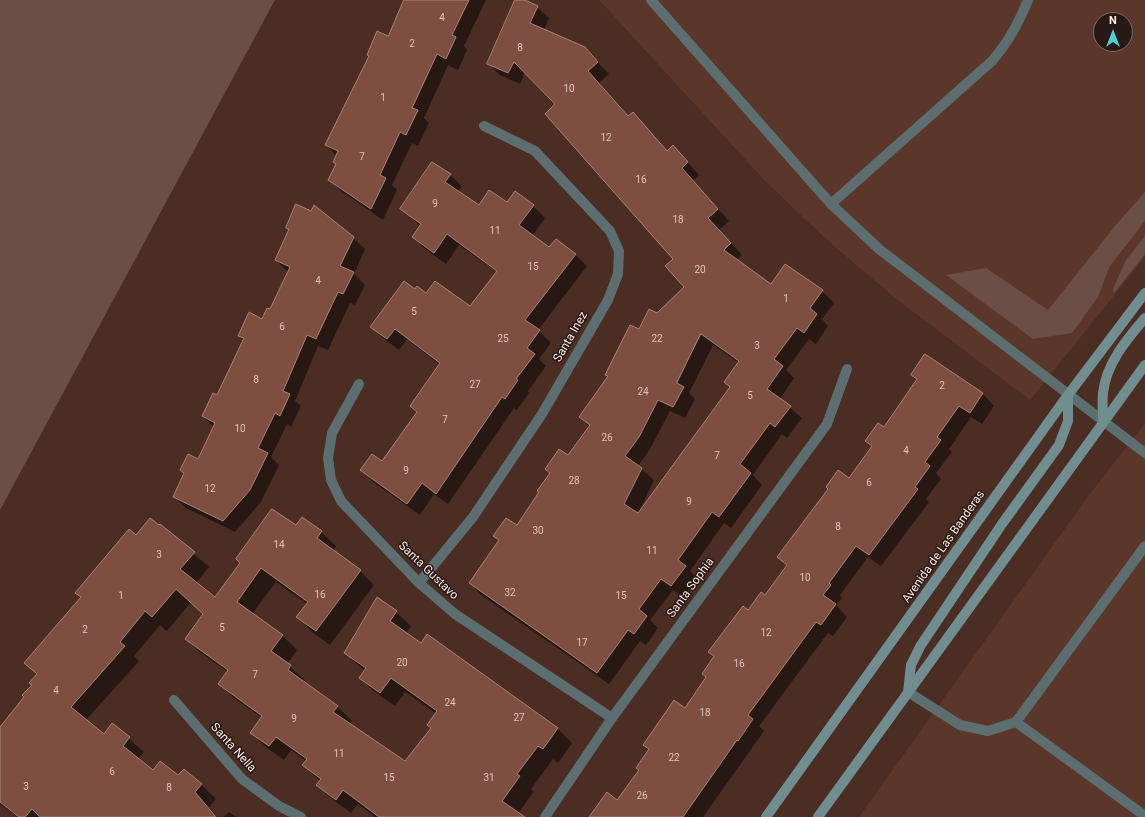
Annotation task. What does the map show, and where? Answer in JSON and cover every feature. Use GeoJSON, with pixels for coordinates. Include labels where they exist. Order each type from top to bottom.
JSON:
{"type":"FeatureCollection","features":[{"type":"Feature","properties":{"kind":"main road","name":"Avenida de Las Banderas"},"geometry":{"type":"LineString","coordinates":[[766,817],[1068,395],[1145,293]]}},
{"type":"Feature","properties":{"kind":"main road"},"geometry":{"type":"LineString","coordinates":[[1103,422],[1102,394],[1107,373],[1128,337],[1145,318]]}},
{"type":"Feature","properties":{"kind":"main road"},"geometry":{"type":"LineString","coordinates":[[818,817],[1145,365]]}},
{"type":"Feature","properties":{"kind":"main road"},"geometry":{"type":"LineString","coordinates":[[908,692],[910,665],[921,645],[1002,524],[1059,445],[1068,421],[1068,395]]}},
{"type":"Feature","properties":{"kind":"street"},"geometry":{"type":"LineString","coordinates":[[651,0],[831,204],[880,249],[1145,453]]}},
{"type":"Feature","properties":{"kind":"street"},"geometry":{"type":"LineString","coordinates":[[831,204],[992,61],[1008,42],[1020,21],[1028,0]]}},
{"type":"Feature","properties":{"kind":"street","name":"Santa Inez"},"geometry":{"type":"LineString","coordinates":[[419,583],[473,516],[542,414],[608,300],[618,274],[619,251],[610,231],[535,151],[484,126]]}},
{"type":"Feature","properties":{"kind":"street","name":"Santa Sophia"},"geometry":{"type":"LineString","coordinates":[[545,817],[612,718],[826,424],[847,369]]}},
{"type":"Feature","properties":{"kind":"street","name":"Santa Gustavo"},"geometry":{"type":"LineString","coordinates":[[359,384],[332,433],[328,458],[331,480],[341,501],[419,583],[455,614],[612,718]]}},
{"type":"Feature","properties":{"kind":"street"},"geometry":{"type":"LineString","coordinates":[[908,692],[960,725],[988,731],[1016,722],[1145,546]]}},
{"type":"Feature","properties":{"kind":"street","name":"Santa Nella"},"geometry":{"type":"LineString","coordinates":[[174,700],[242,779],[279,806],[301,817]]}},
{"type":"Feature","properties":{"kind":"street"},"geometry":{"type":"LineString","coordinates":[[1016,722],[1145,816]]}},
{"type":"Feature","properties":{"kind":"shaded area"},"geometry":{"type":"Polygon","coordinates":[[[0,0],[275,0],[0,510],[0,0]]]}},
{"type":"Feature","properties":{"kind":"shaded area"},"geometry":{"type":"Polygon","coordinates":[[[599,0],[1145,0],[1145,257],[1030,400],[895,298],[826,239],[765,181],[599,0]]]}},
{"type":"Feature","properties":{"kind":"shaded area"},"geometry":{"type":"Polygon","coordinates":[[[1145,192],[1145,221],[1110,266],[1098,297],[1072,333],[1033,339],[946,275],[986,268],[1048,310],[1115,226],[1145,192]]]}},
{"type":"Feature","properties":{"kind":"shaded area"},"geometry":{"type":"Polygon","coordinates":[[[1145,236],[1145,254],[1114,293],[1113,289],[1126,260],[1145,236]]]}},
{"type":"Feature","properties":{"kind":"shaded area"},"geometry":{"type":"Polygon","coordinates":[[[1145,423],[1145,817],[859,817],[1089,495],[1145,423]]]}},
{"type":"Feature","properties":{"kind":"building"},"geometry":{"type":"Polygon","coordinates":[[[404,0],[469,0],[452,35],[456,37],[446,59],[437,54],[412,108],[418,110],[406,135],[400,132],[380,175],[386,178],[371,209],[328,180],[336,164],[333,162],[338,151],[325,145],[369,56],[367,55],[377,31],[388,36],[404,0]]]}},
{"type":"Feature","properties":{"kind":"building"},"geometry":{"type":"Polygon","coordinates":[[[515,0],[525,0],[538,6],[530,23],[585,47],[598,62],[588,71],[628,116],[633,112],[667,151],[673,145],[688,162],[682,168],[718,209],[708,218],[731,243],[724,250],[771,284],[785,264],[823,290],[810,308],[817,314],[804,333],[797,328],[774,359],[783,366],[767,389],[791,406],[775,427],[770,423],[740,464],[751,473],[719,517],[712,512],[678,560],[686,566],[671,586],[661,579],[639,609],[647,616],[634,634],[628,630],[597,673],[469,583],[499,540],[493,536],[506,518],[517,525],[539,492],[537,491],[550,473],[545,469],[559,449],[568,455],[590,425],[579,417],[608,376],[605,375],[630,325],[639,329],[649,309],[657,313],[684,287],[665,266],[673,259],[545,114],[555,104],[514,62],[508,73],[487,64],[515,0]],[[701,334],[677,383],[684,387],[673,407],[658,400],[639,437],[625,456],[642,468],[624,504],[638,513],[730,387],[724,382],[739,361],[701,334]]]}},
{"type":"Feature","properties":{"kind":"building"},"geometry":{"type":"Polygon","coordinates":[[[432,162],[451,174],[445,182],[479,205],[489,190],[507,202],[515,191],[534,205],[519,225],[549,247],[556,239],[576,254],[525,320],[540,330],[527,348],[535,354],[516,379],[518,380],[505,399],[502,397],[436,494],[422,483],[407,504],[360,470],[372,454],[382,461],[417,412],[410,406],[440,363],[395,329],[387,339],[370,327],[404,281],[415,289],[417,286],[426,293],[435,281],[470,306],[497,271],[447,234],[434,253],[412,237],[421,224],[400,209],[432,162]]]}},
{"type":"Feature","properties":{"kind":"building"},"geometry":{"type":"Polygon","coordinates":[[[296,204],[311,211],[314,205],[354,237],[340,266],[354,272],[343,294],[338,292],[316,339],[307,335],[283,391],[290,394],[280,416],[275,413],[258,448],[268,453],[250,490],[223,521],[173,497],[184,473],[180,470],[188,454],[198,459],[215,423],[202,416],[213,393],[217,395],[244,338],[238,336],[249,312],[262,319],[267,308],[270,309],[290,267],[275,260],[289,229],[286,228],[296,204]]]}},
{"type":"Feature","properties":{"kind":"building"},"geometry":{"type":"Polygon","coordinates":[[[925,354],[983,393],[970,413],[959,406],[937,437],[941,440],[925,462],[930,466],[915,487],[918,489],[869,555],[856,546],[829,583],[831,585],[823,595],[836,604],[821,625],[816,622],[748,715],[753,719],[683,817],[589,817],[607,792],[617,800],[639,770],[636,768],[649,749],[643,745],[674,700],[685,708],[706,677],[702,674],[714,656],[708,652],[743,606],[748,610],[761,592],[765,595],[787,565],[777,557],[828,489],[826,487],[838,470],[849,478],[872,446],[865,441],[878,423],[884,427],[917,379],[911,375],[925,354]]]}},
{"type":"Feature","properties":{"kind":"building"},"geometry":{"type":"Polygon","coordinates":[[[272,509],[296,525],[302,517],[322,531],[317,538],[361,570],[316,631],[296,617],[308,602],[261,568],[237,602],[283,635],[271,651],[291,665],[288,670],[338,706],[333,712],[405,761],[431,728],[427,725],[437,711],[391,678],[380,693],[359,678],[366,668],[344,653],[377,597],[397,611],[390,621],[421,643],[427,634],[558,728],[543,749],[538,746],[517,774],[520,776],[502,801],[525,817],[379,817],[343,790],[336,800],[316,785],[321,779],[302,765],[307,759],[276,737],[269,746],[250,733],[262,716],[218,684],[228,670],[185,639],[203,614],[176,589],[152,617],[145,611],[120,642],[125,646],[71,707],[104,734],[112,723],[130,737],[123,746],[153,770],[160,761],[178,775],[184,769],[202,784],[195,792],[216,817],[40,817],[32,809],[25,817],[19,817],[0,802],[0,727],[24,697],[22,695],[32,685],[29,683],[37,674],[24,663],[81,597],[75,593],[129,529],[136,535],[150,518],[159,525],[160,524],[195,552],[180,569],[215,597],[240,563],[236,559],[272,509]]]}}]}
